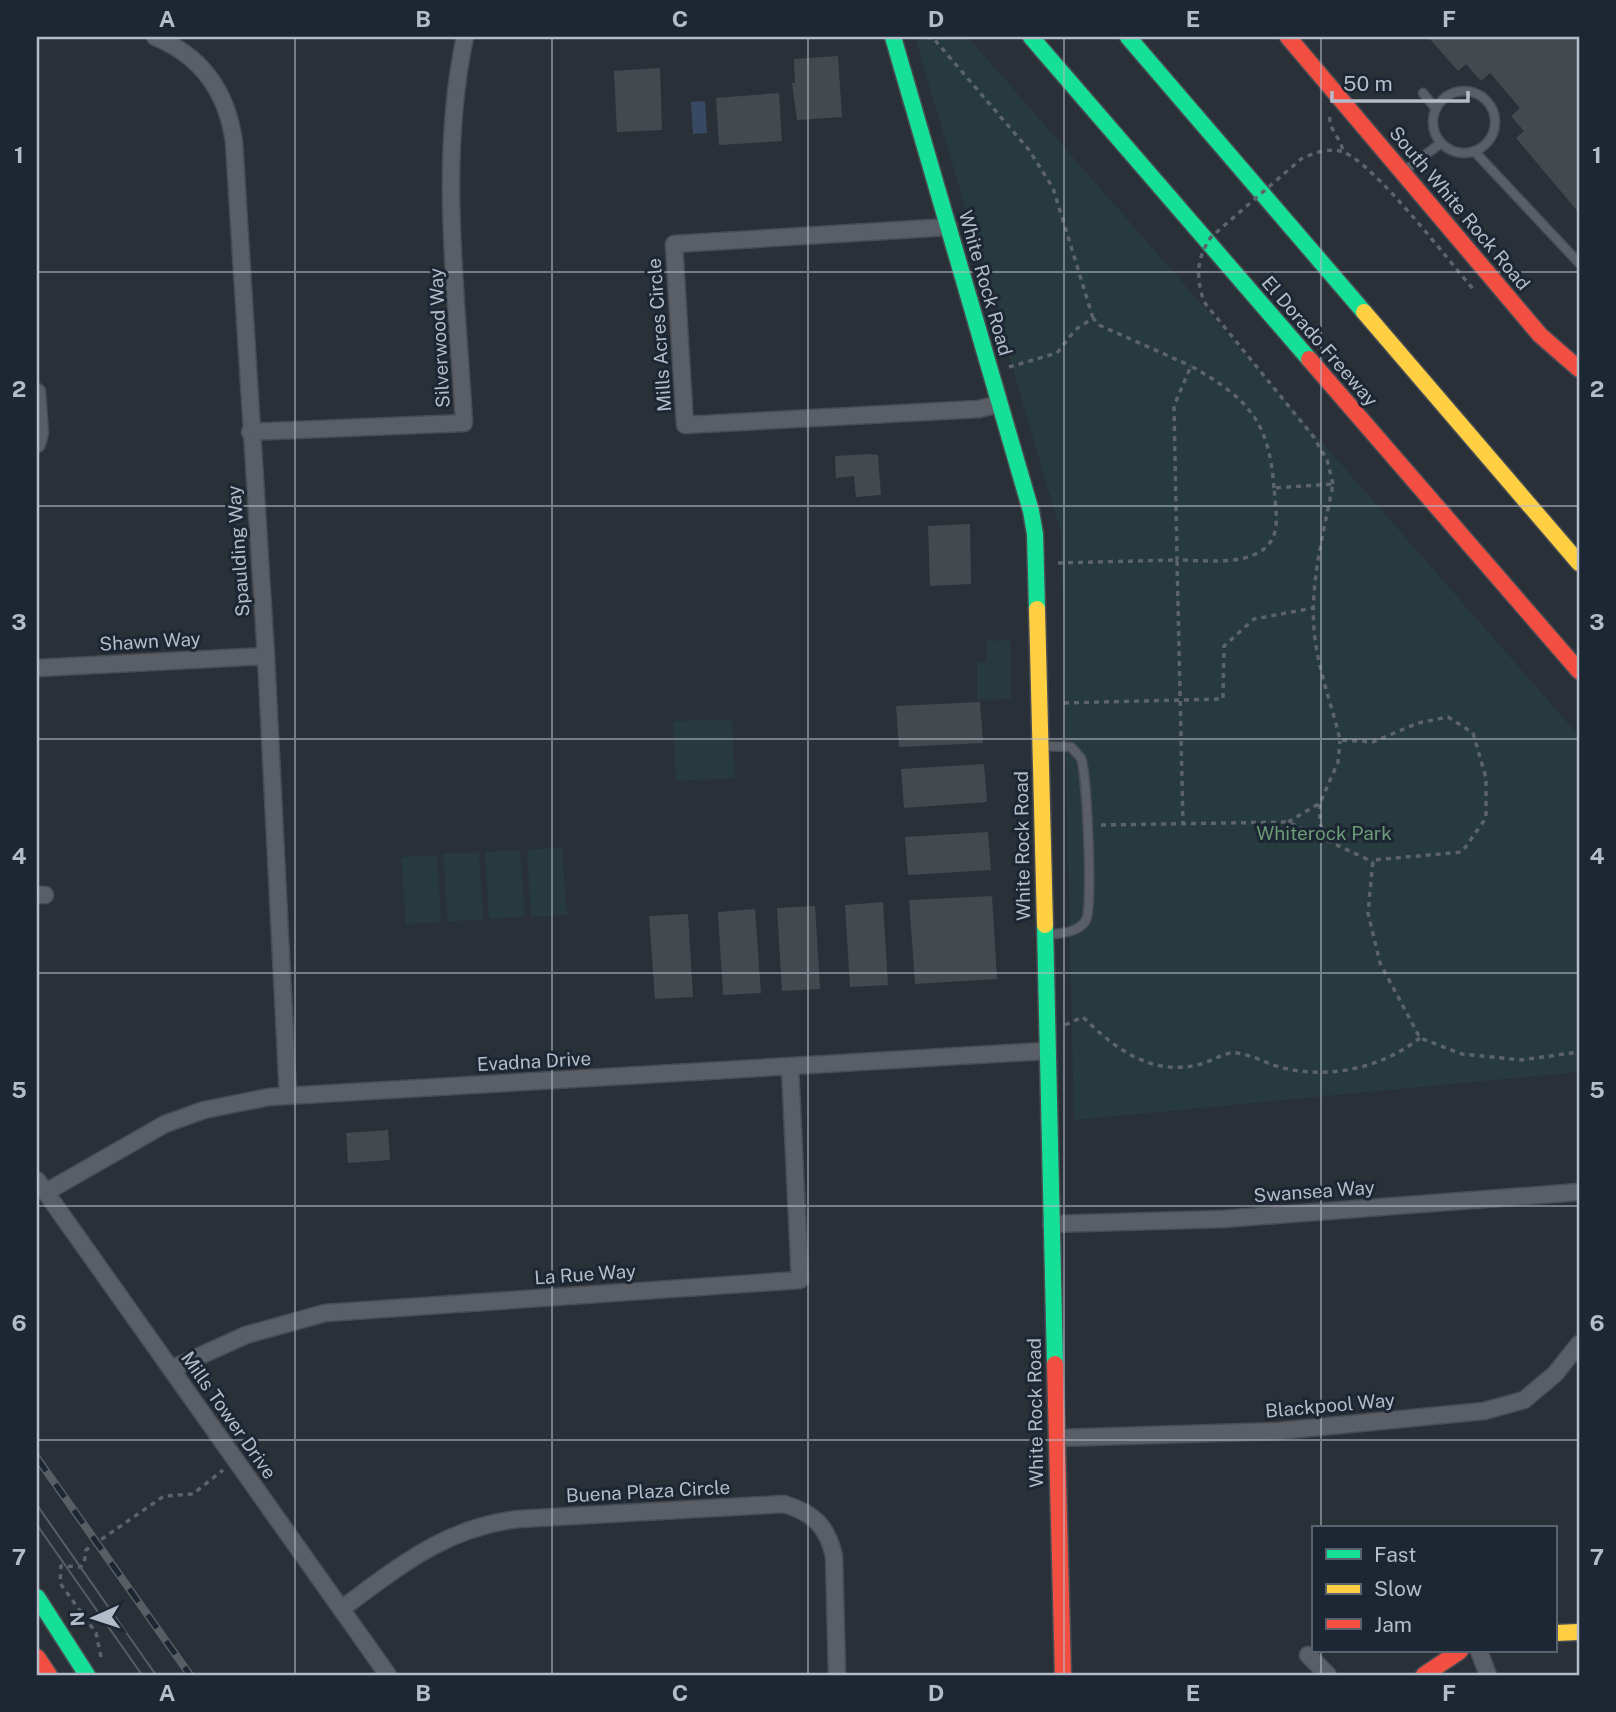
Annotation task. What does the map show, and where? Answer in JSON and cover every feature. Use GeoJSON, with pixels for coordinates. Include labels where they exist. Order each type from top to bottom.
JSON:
{"type":"FeatureCollection","features":[{"type":"Feature","properties":{"kind":"main road","name":"White Rock Road"},"geometry":{"type":"LineString","coordinates":[[893,37],[1031,511],[1035,534],[1045,1051],[1063,1675]]}},
{"type":"Feature","properties":{"kind":"main road","name":"El Dorado Freeway"},"geometry":{"type":"LineString","coordinates":[[1031,37],[1579,671]]}},
{"type":"Feature","properties":{"kind":"main road"},"geometry":{"type":"LineString","coordinates":[[1128,37],[1579,563]]}},
{"type":"Feature","properties":{"kind":"main road","name":"South White Rock Road"},"geometry":{"type":"LineString","coordinates":[[1288,37],[1540,335],[1579,369]]}},
{"type":"Feature","properties":{"kind":"main road"},"geometry":{"type":"LineString","coordinates":[[39,1605],[87,1675]]}},
{"type":"Feature","properties":{"kind":"main road"},"geometry":{"type":"LineString","coordinates":[[1556,1633],[1579,1632]]}},
{"type":"Feature","properties":{"kind":"main road"},"geometry":{"type":"LineString","coordinates":[[1424,1675],[1458,1652]]}},
{"type":"Feature","properties":{"kind":"main road"},"geometry":{"type":"LineString","coordinates":[[37,1657],[49,1675]]}},
{"type":"Feature","properties":{"kind":"street","name":"Spaulding Way"},"geometry":{"type":"LineString","coordinates":[[155,37],[186,53],[202,67],[215,83],[231,121],[266,656],[288,1096]]}},
{"type":"Feature","properties":{"kind":"street","name":"Silverwood Way"},"geometry":{"type":"LineString","coordinates":[[250,432],[464,423],[451,175],[454,97],[465,37]]}},
{"type":"Feature","properties":{"kind":"street","name":"Mills Acres Circle"},"geometry":{"type":"LineString","coordinates":[[948,227],[674,244],[685,425],[979,409],[999,404]]}},
{"type":"Feature","properties":{"kind":"street"},"geometry":{"type":"LineString","coordinates":[[37,392],[40,433],[37,444]]}},
{"type":"Feature","properties":{"kind":"street","name":"Shawn Way"},"geometry":{"type":"LineString","coordinates":[[37,668],[266,656]]}},
{"type":"Feature","properties":{"kind":"street","name":"Evadna Drive"},"geometry":{"type":"LineString","coordinates":[[41,1186],[165,1124],[204,1110],[269,1097],[1045,1051]]}},
{"type":"Feature","properties":{"kind":"street","name":"La Rue Way"},"geometry":{"type":"LineString","coordinates":[[171,1369],[246,1335],[324,1313],[800,1280],[790,1067]]}},
{"type":"Feature","properties":{"kind":"street","name":"Mills Tower Drive"},"geometry":{"type":"LineString","coordinates":[[41,1186],[388,1675]]}},
{"type":"Feature","properties":{"kind":"street","name":"Swansea Way"},"geometry":{"type":"LineString","coordinates":[[1051,1224],[1223,1219],[1579,1192]]}},
{"type":"Feature","properties":{"kind":"street","name":"Blackpool Way"},"geometry":{"type":"LineString","coordinates":[[1057,1438],[1279,1431],[1484,1411],[1524,1400],[1555,1374],[1579,1344]]}},
{"type":"Feature","properties":{"kind":"street","name":"Buena Plaza Circle"},"geometry":{"type":"LineString","coordinates":[[341,1609],[429,1547],[458,1532],[488,1524],[519,1519],[784,1504],[803,1510],[819,1521],[830,1537],[834,1556],[837,1675]]}},
{"type":"Feature","properties":{"kind":"street"},"geometry":{"type":"LineString","coordinates":[[1479,1652],[1488,1675]]}},
{"type":"Feature","properties":{"kind":"street"},"geometry":{"type":"LineString","coordinates":[[1308,1655],[1328,1675]]}},
{"type":"Feature","properties":{"kind":"lane"},"geometry":{"type":"LineString","coordinates":[[1423,93],[1436,109]]}},
{"type":"Feature","properties":{"kind":"lane"},"geometry":{"type":"LineString","coordinates":[[1453,93],[1477,94],[1486,101],[1495,123],[1492,135],[1474,151],[1462,153],[1441,143],[1434,133],[1436,109],[1453,93]]}},
{"type":"Feature","properties":{"kind":"lane"},"geometry":{"type":"LineString","coordinates":[[1403,172],[1441,143]]}},
{"type":"Feature","properties":{"kind":"lane"},"geometry":{"type":"LineString","coordinates":[[1474,151],[1579,263]]}},
{"type":"Feature","properties":{"kind":"lane"},"geometry":{"type":"LineString","coordinates":[[1041,746],[1071,747],[1083,765],[1089,896],[1086,920],[1080,926],[1044,935]]}},
{"type":"Feature","properties":{"kind":"path"},"geometry":{"type":"LineString","coordinates":[[926,37],[934,40],[1028,150],[1053,188],[1093,318],[1099,325],[1191,366],[1232,390],[1265,433],[1274,488],[1276,528],[1267,546],[1246,559],[1058,563]]}},
{"type":"Feature","properties":{"kind":"path"},"geometry":{"type":"LineString","coordinates":[[1330,115],[1329,123],[1342,142],[1343,152]]}},
{"type":"Feature","properties":{"kind":"path"},"geometry":{"type":"LineString","coordinates":[[1326,839],[1320,823],[1320,803],[1338,762],[1340,740],[1315,645],[1313,608],[1316,570],[1333,484],[1327,460],[1313,436],[1204,302],[1197,281],[1203,250],[1211,237],[1301,159],[1314,153],[1343,152],[1370,170],[1474,290]]}},
{"type":"Feature","properties":{"kind":"path"},"geometry":{"type":"LineString","coordinates":[[1009,367],[1057,352],[1074,330],[1093,318]]}},
{"type":"Feature","properties":{"kind":"path"},"geometry":{"type":"LineString","coordinates":[[1183,825],[1174,406],[1191,366]]}},
{"type":"Feature","properties":{"kind":"path"},"geometry":{"type":"LineString","coordinates":[[1274,488],[1333,484]]}},
{"type":"Feature","properties":{"kind":"path"},"geometry":{"type":"LineString","coordinates":[[1065,702],[1223,699],[1224,646],[1254,619],[1313,608]]}},
{"type":"Feature","properties":{"kind":"path"},"geometry":{"type":"LineString","coordinates":[[1096,825],[1288,822],[1373,862],[1462,852],[1486,818],[1486,778],[1473,733],[1448,717],[1418,723],[1373,742],[1340,740]]}},
{"type":"Feature","properties":{"kind":"path"},"geometry":{"type":"LineString","coordinates":[[1288,822],[1320,803]]}},
{"type":"Feature","properties":{"kind":"path"},"geometry":{"type":"LineString","coordinates":[[1373,862],[1368,913],[1380,962],[1420,1038],[1462,1054],[1521,1060],[1579,1052]]}},
{"type":"Feature","properties":{"kind":"path"},"geometry":{"type":"LineString","coordinates":[[1069,1023],[1083,1017],[1121,1053],[1155,1065],[1180,1068],[1232,1052],[1301,1071],[1354,1070],[1404,1050],[1420,1038]]}},
{"type":"Feature","properties":{"kind":"path"},"geometry":{"type":"LineString","coordinates":[[101,1657],[96,1633],[60,1583],[61,1566],[64,1564],[80,1567],[84,1564],[86,1550],[119,1527],[164,1496],[193,1494],[235,1460]]}},
{"type":"Feature","properties":{"kind":"path"},"geometry":{"type":"LineString","coordinates":[[54,1588],[60,1583]]}},
{"type":"Feature","properties":{"kind":"green space","name":"Whiterock Park"},"geometry":{"type":"Polygon","coordinates":[[[915,37],[968,37],[1579,736],[1579,1072],[1074,1120],[1061,533],[915,37]]]}},
{"type":"Feature","properties":{"kind":"green space"},"geometry":{"type":"Polygon","coordinates":[[[1010,640],[1011,699],[977,700],[977,662],[987,662],[986,641],[1010,640]]]}},
{"type":"Feature","properties":{"kind":"green space"},"geometry":{"type":"Polygon","coordinates":[[[732,719],[735,778],[676,781],[673,721],[732,719]]]}},
{"type":"Feature","properties":{"kind":"green space"},"geometry":{"type":"Polygon","coordinates":[[[562,847],[567,915],[531,917],[527,850],[562,847]]]}},
{"type":"Feature","properties":{"kind":"green space"},"geometry":{"type":"Polygon","coordinates":[[[520,850],[525,917],[489,919],[485,852],[520,850]]]}},
{"type":"Feature","properties":{"kind":"green space"},"geometry":{"type":"Polygon","coordinates":[[[479,852],[483,919],[448,922],[443,854],[479,852]]]}},
{"type":"Feature","properties":{"kind":"green space"},"geometry":{"type":"Polygon","coordinates":[[[437,855],[441,922],[406,924],[401,857],[437,855]]]}},
{"type":"Feature","properties":{"kind":"water"},"geometry":{"type":"Polygon","coordinates":[[[705,101],[707,133],[693,134],[691,102],[705,101]]]}},
{"type":"Feature","properties":{"kind":"building"},"geometry":{"type":"Polygon","coordinates":[[[1428,37],[1579,37],[1579,213],[1516,138],[1524,131],[1511,116],[1520,108],[1490,73],[1481,81],[1466,64],[1458,71],[1428,37]]]}},
{"type":"Feature","properties":{"kind":"building"},"geometry":{"type":"Polygon","coordinates":[[[838,56],[842,117],[797,120],[792,83],[795,83],[794,59],[838,56]]]}},
{"type":"Feature","properties":{"kind":"building"},"geometry":{"type":"Polygon","coordinates":[[[660,68],[662,130],[617,132],[614,71],[660,68]]]}},
{"type":"Feature","properties":{"kind":"building"},"geometry":{"type":"Polygon","coordinates":[[[779,93],[782,141],[719,145],[716,98],[779,93]]]}},
{"type":"Feature","properties":{"kind":"building"},"geometry":{"type":"Polygon","coordinates":[[[878,455],[881,495],[856,497],[854,476],[836,478],[835,456],[878,455]]]}},
{"type":"Feature","properties":{"kind":"building"},"geometry":{"type":"Polygon","coordinates":[[[970,524],[971,584],[930,586],[928,526],[970,524]]]}},
{"type":"Feature","properties":{"kind":"building"},"geometry":{"type":"Polygon","coordinates":[[[980,702],[983,743],[899,747],[896,706],[980,702]]]}},
{"type":"Feature","properties":{"kind":"building"},"geometry":{"type":"Polygon","coordinates":[[[984,764],[987,802],[904,808],[901,769],[984,764]]]}},
{"type":"Feature","properties":{"kind":"building"},"geometry":{"type":"Polygon","coordinates":[[[988,832],[991,870],[908,875],[905,837],[988,832]]]}},
{"type":"Feature","properties":{"kind":"building"},"geometry":{"type":"Polygon","coordinates":[[[992,896],[997,979],[915,984],[909,900],[992,896]]]}},
{"type":"Feature","properties":{"kind":"building"},"geometry":{"type":"Polygon","coordinates":[[[883,902],[888,985],[850,987],[845,905],[883,902]]]}},
{"type":"Feature","properties":{"kind":"building"},"geometry":{"type":"Polygon","coordinates":[[[815,906],[820,989],[782,991],[777,908],[815,906]]]}},
{"type":"Feature","properties":{"kind":"building"},"geometry":{"type":"Polygon","coordinates":[[[755,909],[761,993],[723,995],[718,912],[755,909]]]}},
{"type":"Feature","properties":{"kind":"building"},"geometry":{"type":"Polygon","coordinates":[[[688,914],[693,997],[655,999],[649,916],[688,914]]]}},
{"type":"Feature","properties":{"kind":"building"},"geometry":{"type":"Polygon","coordinates":[[[388,1130],[390,1160],[348,1163],[346,1133],[388,1130]]]}},
{"type":"Feature","properties":{"kind":"tram line"},"geometry":{"type":"LineString","coordinates":[[37,1505],[156,1675]]}},
{"type":"Feature","properties":{"kind":"tram line"},"geometry":{"type":"LineString","coordinates":[[37,1525],[142,1675]]}},
{"type":"Feature","properties":{"kind":"railway"},"geometry":{"type":"LineString","coordinates":[[37,1458],[190,1675]]}},
{"type":"Feature","properties":{"kind":"traffic: fast"},"geometry":{"type":"LineString","coordinates":[[893,37],[1031,511],[1035,534],[1037,609]]}},
{"type":"Feature","properties":{"kind":"traffic: fast"},"geometry":{"type":"LineString","coordinates":[[1031,37],[1309,359]]}},
{"type":"Feature","properties":{"kind":"traffic: fast"},"geometry":{"type":"LineString","coordinates":[[1128,37],[1364,312]]}},
{"type":"Feature","properties":{"kind":"traffic: fast"},"geometry":{"type":"LineString","coordinates":[[1045,925],[1055,1364]]}},
{"type":"Feature","properties":{"kind":"traffic: fast"},"geometry":{"type":"LineString","coordinates":[[37,1597],[87,1675]]}},
{"type":"Feature","properties":{"kind":"traffic: slow"},"geometry":{"type":"LineString","coordinates":[[1364,312],[1579,563]]}},
{"type":"Feature","properties":{"kind":"traffic: slow"},"geometry":{"type":"LineString","coordinates":[[1037,609],[1045,925]]}},
{"type":"Feature","properties":{"kind":"traffic: slow"},"geometry":{"type":"LineString","coordinates":[[1556,1633],[1579,1632]]}},
{"type":"Feature","properties":{"kind":"traffic: jam"},"geometry":{"type":"LineString","coordinates":[[1288,37],[1540,335],[1579,369]]}},
{"type":"Feature","properties":{"kind":"traffic: jam"},"geometry":{"type":"LineString","coordinates":[[1309,359],[1579,671]]}},
{"type":"Feature","properties":{"kind":"traffic: jam"},"geometry":{"type":"LineString","coordinates":[[1055,1364],[1063,1675]]}},
{"type":"Feature","properties":{"kind":"traffic: jam"},"geometry":{"type":"LineString","coordinates":[[1424,1675],[1458,1652]]}},
{"type":"Feature","properties":{"kind":"traffic: jam"},"geometry":{"type":"LineString","coordinates":[[37,1657],[49,1675]]}}]}
